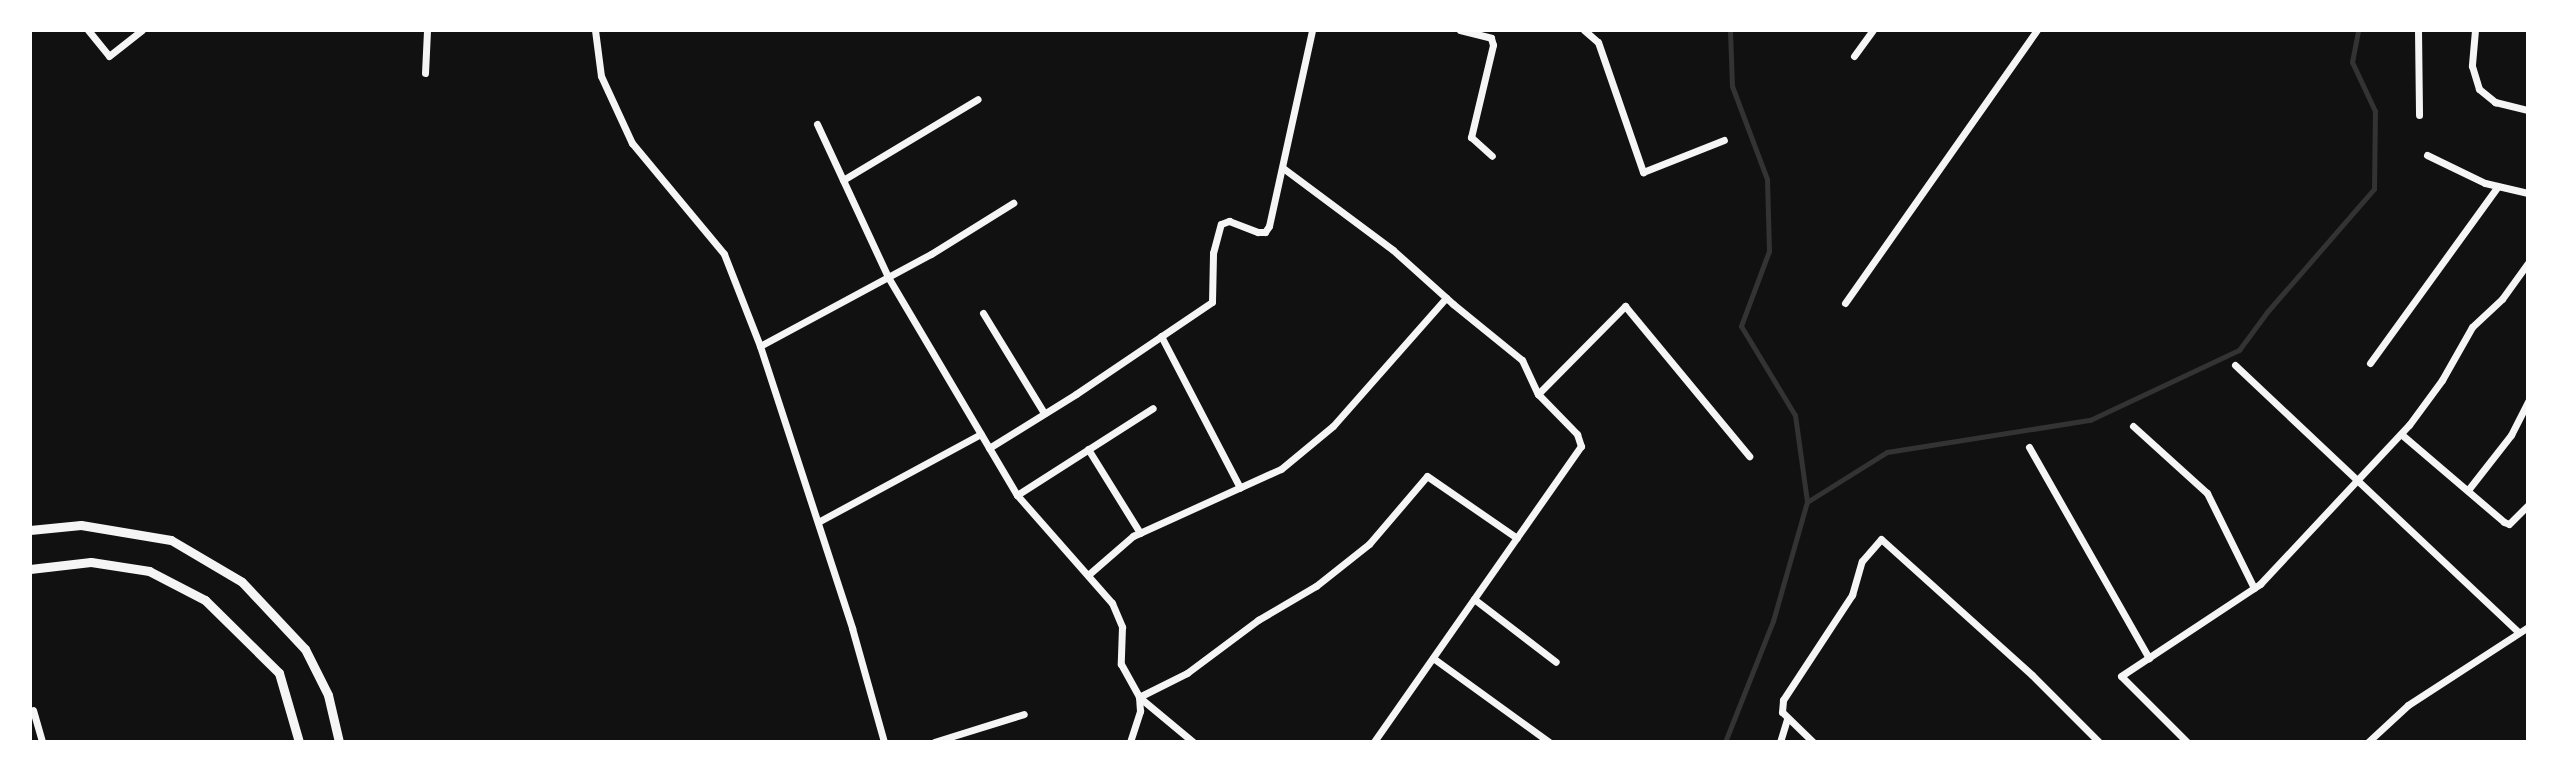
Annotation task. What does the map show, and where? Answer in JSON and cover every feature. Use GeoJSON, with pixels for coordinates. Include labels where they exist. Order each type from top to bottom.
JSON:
{"type":"FeatureCollection","features":[{"type":"Feature","properties":{"kind":"street"},"geometry":{"type":"LineString","coordinates":[[88,30],[109,56],[142,30]]}},
{"type":"Feature","properties":{"kind":"street"},"geometry":{"type":"LineString","coordinates":[[425,73],[427,30]]}},
{"type":"Feature","properties":{"kind":"street"},"geometry":{"type":"LineString","coordinates":[[595,30],[601,76],[632,143],[724,254],[761,345],[871,691],[884,742]]}},
{"type":"Feature","properties":{"kind":"street"},"geometry":{"type":"LineString","coordinates":[[989,448],[1212,302],[1213,253],[1222,224],[1229,221],[1265,232],[1283,168],[1312,30]]}},
{"type":"Feature","properties":{"kind":"street"},"geometry":{"type":"LineString","coordinates":[[1460,30],[1491,38],[1493,45],[1471,137],[1492,156]]}},
{"type":"Feature","properties":{"kind":"street"},"geometry":{"type":"LineString","coordinates":[[1584,30],[1598,41],[1643,172],[1724,140]]}},
{"type":"Feature","properties":{"kind":"street"},"geometry":{"type":"LineString","coordinates":[[1854,56],[1873,30]]}},
{"type":"Feature","properties":{"kind":"street"},"geometry":{"type":"LineString","coordinates":[[1845,303],[2036,30]]}},
{"type":"Feature","properties":{"kind":"street"},"geometry":{"type":"LineString","coordinates":[[2418,30],[2419,116]]}},
{"type":"Feature","properties":{"kind":"street"},"geometry":{"type":"LineString","coordinates":[[2475,30],[2472,66],[2479,89],[2495,102],[2528,110]]}},
{"type":"Feature","properties":{"kind":"street"},"geometry":{"type":"LineString","coordinates":[[843,180],[978,99]]}},
{"type":"Feature","properties":{"kind":"street"},"geometry":{"type":"LineString","coordinates":[[817,124],[888,277],[1017,495],[1112,603],[1122,626],[1121,664],[1139,697],[1193,742]]}},
{"type":"Feature","properties":{"kind":"street"},"geometry":{"type":"LineString","coordinates":[[2427,155],[2498,186],[2528,193]]}},
{"type":"Feature","properties":{"kind":"street"},"geometry":{"type":"LineString","coordinates":[[1283,168],[1393,250],[1446,298],[1522,360],[1538,394],[1577,434],[1581,446],[1374,742]]}},
{"type":"Feature","properties":{"kind":"street"},"geometry":{"type":"LineString","coordinates":[[2370,363],[2498,186]]}},
{"type":"Feature","properties":{"kind":"street"},"geometry":{"type":"LineString","coordinates":[[761,345],[888,277],[1013,203]]}},
{"type":"Feature","properties":{"kind":"street"},"geometry":{"type":"LineString","coordinates":[[2187,742],[2121,676],[2254,589],[2401,434],[2442,380],[2472,327],[2502,299],[2528,263]]}},
{"type":"Feature","properties":{"kind":"street"},"geometry":{"type":"LineString","coordinates":[[1088,575],[1140,533],[1281,470],[1333,426],[1446,298]]}},
{"type":"Feature","properties":{"kind":"street"},"geometry":{"type":"LineString","coordinates":[[1538,394],[1625,306],[1749,456]]}},
{"type":"Feature","properties":{"kind":"street"},"geometry":{"type":"LineString","coordinates":[[982,313],[1044,413]]}},
{"type":"Feature","properties":{"kind":"street"},"geometry":{"type":"LineString","coordinates":[[1161,336],[1240,488]]}},
{"type":"Feature","properties":{"kind":"street"},"geometry":{"type":"LineString","coordinates":[[2235,365],[2519,633]]}},
{"type":"Feature","properties":{"kind":"street"},"geometry":{"type":"LineString","coordinates":[[2468,490],[2511,435],[2528,401]]}},
{"type":"Feature","properties":{"kind":"street"},"geometry":{"type":"LineString","coordinates":[[1017,495],[1153,408]]}},
{"type":"Feature","properties":{"kind":"street"},"geometry":{"type":"LineString","coordinates":[[2133,425],[2207,493],[2254,589]]}},
{"type":"Feature","properties":{"kind":"street"},"geometry":{"type":"LineString","coordinates":[[2401,434],[2509,524],[2528,505]]}},
{"type":"Feature","properties":{"kind":"street"},"geometry":{"type":"LineString","coordinates":[[818,522],[981,435]]}},
{"type":"Feature","properties":{"kind":"street"},"geometry":{"type":"LineString","coordinates":[[2029,447],[2149,658]]}},
{"type":"Feature","properties":{"kind":"street"},"geometry":{"type":"LineString","coordinates":[[1088,449],[1140,533]]}},
{"type":"Feature","properties":{"kind":"street"},"geometry":{"type":"LineString","coordinates":[[1139,697],[1187,673],[1258,620],[1316,586],[1369,544],[1427,476],[1517,538]]}},
{"type":"Feature","properties":{"kind":"street"},"geometry":{"type":"LineString","coordinates":[[30,530],[81,525],[171,540],[242,582],[305,649],[328,695],[339,742]]}},
{"type":"Feature","properties":{"kind":"street"},"geometry":{"type":"LineString","coordinates":[[1813,742],[1782,712],[1783,699],[1852,595],[1862,561],[1881,539],[2032,676],[2099,742]]}},
{"type":"Feature","properties":{"kind":"street"},"geometry":{"type":"LineString","coordinates":[[30,569],[92,562],[149,571],[205,600],[279,673],[299,742]]}},
{"type":"Feature","properties":{"kind":"street"},"geometry":{"type":"LineString","coordinates":[[1474,599],[1556,662]]}},
{"type":"Feature","properties":{"kind":"street"},"geometry":{"type":"LineString","coordinates":[[2368,742],[2408,705],[2528,627]]}},
{"type":"Feature","properties":{"kind":"street"},"geometry":{"type":"LineString","coordinates":[[1433,658],[1549,742]]}},
{"type":"Feature","properties":{"kind":"street"},"geometry":{"type":"LineString","coordinates":[[1130,742],[1140,711],[1139,697]]}},
{"type":"Feature","properties":{"kind":"street"},"geometry":{"type":"LineString","coordinates":[[33,710],[42,742]]}},
{"type":"Feature","properties":{"kind":"street"},"geometry":{"type":"LineString","coordinates":[[934,742],[1024,714]]}},
{"type":"Feature","properties":{"kind":"street"},"geometry":{"type":"LineString","coordinates":[[1780,742],[1787,719]]}},
{"type":"Feature","properties":{"kind":"waterway"},"geometry":{"type":"LineString","coordinates":[[1730,30],[1732,86],[1767,179],[1769,251],[1741,326],[1795,415],[1807,502]]}},
{"type":"Feature","properties":{"kind":"waterway"},"geometry":{"type":"LineString","coordinates":[[1725,742],[1773,621],[1807,502],[1887,452],[2090,420],[2239,350],[2267,312],[2374,189],[2375,111],[2352,62],[2358,30]]}}]}
